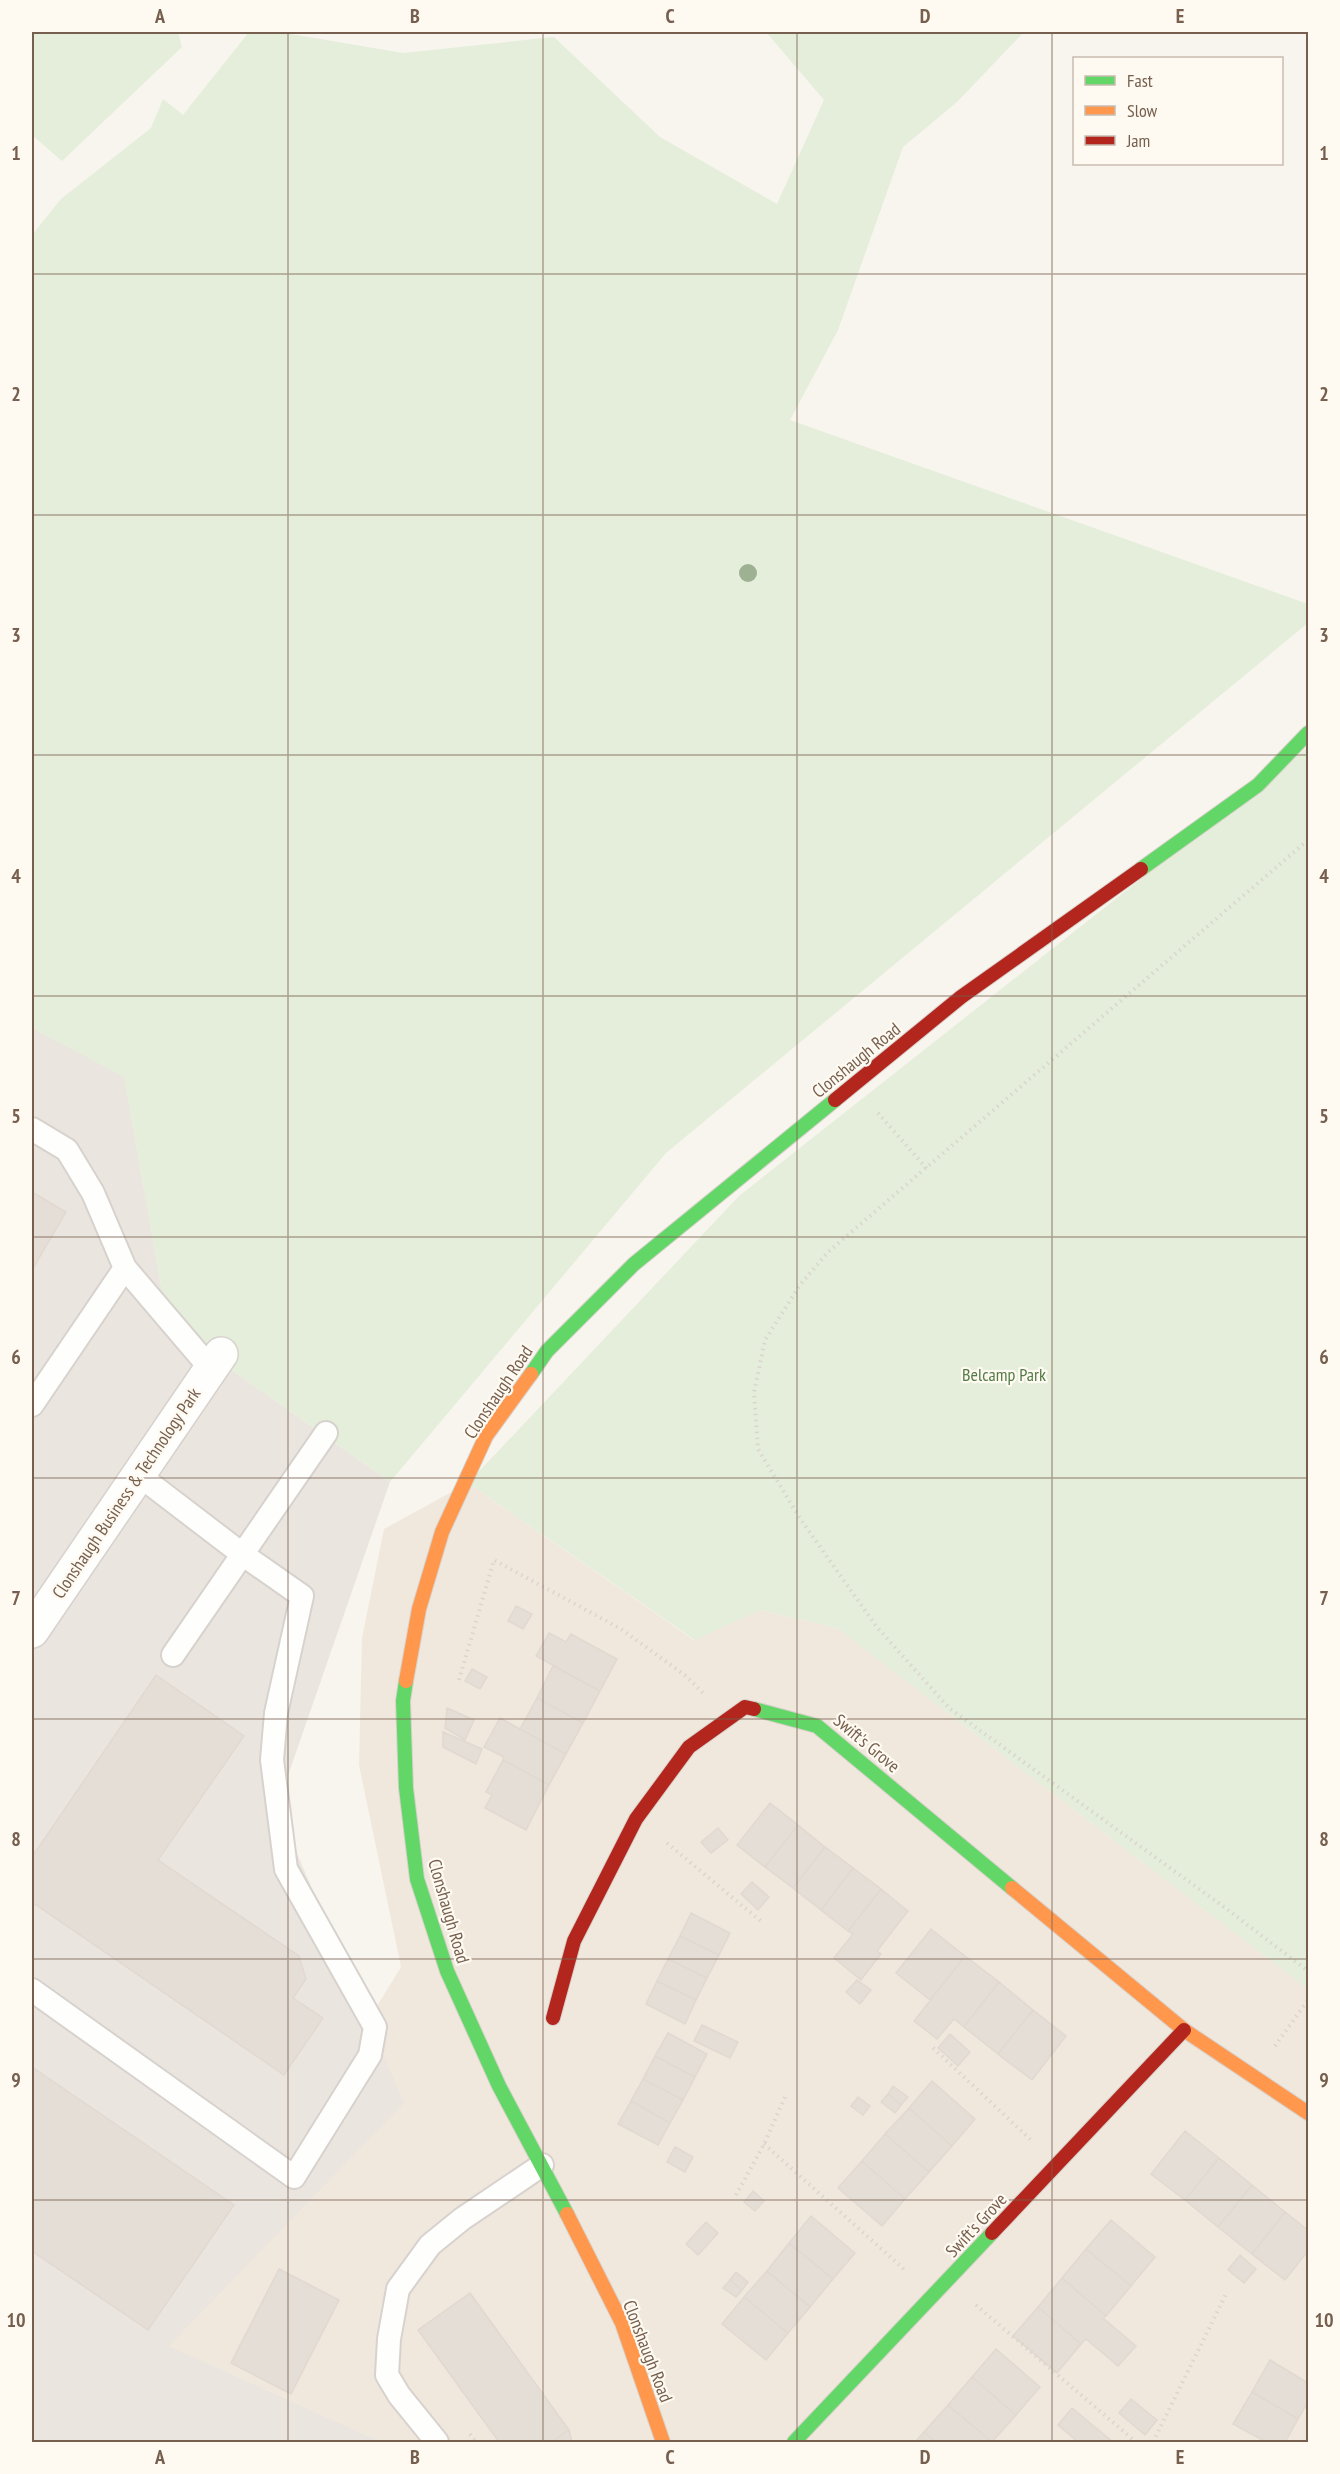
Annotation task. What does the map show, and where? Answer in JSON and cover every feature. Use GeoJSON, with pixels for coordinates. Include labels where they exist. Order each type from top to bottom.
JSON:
{"type":"FeatureCollection","features":[{"type":"Feature","properties":{"kind":"street","name":"Clonshaugh Road"},"geometry":{"type":"LineString","coordinates":[[663,2442],[622,2323],[499,2086],[447,1971],[417,1879],[406,1788],[403,1701],[419,1609],[442,1532],[486,1437],[547,1351],[634,1264],[961,997],[1258,784],[1308,733]]}},
{"type":"Feature","properties":{"kind":"street","name":"Clonshaugh Business & Technology Park"},"geometry":{"type":"LineString","coordinates":[[33,1625],[140,1476],[216,1361]]}},
{"type":"Feature","properties":{"kind":"street","name":"Swift's Grove"},"geometry":{"type":"LineString","coordinates":[[554,2018],[574,1941],[636,1819],[689,1747],[745,1707],[817,1726],[1184,2030],[1308,2113]]}},
{"type":"Feature","properties":{"kind":"street","name":"Swift's Grove"},"geometry":{"type":"LineString","coordinates":[[794,2442],[1184,2030]]}},
{"type":"Feature","properties":{"kind":"lane"},"geometry":{"type":"LineString","coordinates":[[32,1129],[67,1150],[93,1192],[125,1268],[216,1361]]}},
{"type":"Feature","properties":{"kind":"lane"},"geometry":{"type":"LineString","coordinates":[[32,1405],[125,1268]]}},
{"type":"Feature","properties":{"kind":"lane"},"geometry":{"type":"LineString","coordinates":[[173,1655],[326,1433]]}},
{"type":"Feature","properties":{"kind":"lane"},"geometry":{"type":"LineString","coordinates":[[32,1990],[294,2177],[370,2055],[375,2027],[286,1869],[272,1760],[276,1713],[302,1596],[242,1554],[140,1476]]}},
{"type":"Feature","properties":{"kind":"lane"},"geometry":{"type":"LineString","coordinates":[[437,2442],[399,2395],[387,2375],[389,2339],[398,2289],[430,2246],[462,2219],[542,2165]]}},
{"type":"Feature","properties":{"kind":"path"},"geometry":{"type":"LineString","coordinates":[[1308,840],[828,1252],[800,1285],[765,1340],[754,1392],[758,1449],[799,1517],[876,1626],[949,1708],[1224,1907],[1308,1971]]}},
{"type":"Feature","properties":{"kind":"path"},"geometry":{"type":"LineString","coordinates":[[854,1084],[927,1169]]}},
{"type":"Feature","properties":{"kind":"path"},"geometry":{"type":"LineString","coordinates":[[459,1680],[494,1560],[621,1629],[686,1677],[731,1717]]}},
{"type":"Feature","properties":{"kind":"path"},"geometry":{"type":"LineString","coordinates":[[636,1819],[763,1923]]}},
{"type":"Feature","properties":{"kind":"path"},"geometry":{"type":"LineString","coordinates":[[1253,2076],[1308,2000]]}},
{"type":"Feature","properties":{"kind":"path"},"geometry":{"type":"LineString","coordinates":[[933,2048],[1057,2165]]}},
{"type":"Feature","properties":{"kind":"path"},"geometry":{"type":"LineString","coordinates":[[736,2195],[764,2144],[786,2095]]}},
{"type":"Feature","properties":{"kind":"path"},"geometry":{"type":"LineString","coordinates":[[764,2144],[933,2295]]}},
{"type":"Feature","properties":{"kind":"path"},"geometry":{"type":"LineString","coordinates":[[948,2281],[1136,2442]]}},
{"type":"Feature","properties":{"kind":"path"},"geometry":{"type":"LineString","coordinates":[[1153,2442],[1226,2294]]}},
{"type":"Feature","properties":{"kind":"shaded area"},"geometry":{"type":"Polygon","coordinates":[[[32,1028],[124,1076],[168,1325],[390,1482],[277,1807],[404,2103],[169,2346],[382,2442],[32,2442],[32,1028]]]}},
{"type":"Feature","properties":{"kind":"shaded area"},"geometry":{"type":"Polygon","coordinates":[[[468,1483],[694,1640],[760,1610],[837,1628],[1308,1989],[1308,2442],[382,2442],[168,2346],[401,1967],[359,1765],[362,1638],[384,1529],[468,1483]]]}},
{"type":"Feature","properties":{"kind":"green space"},"geometry":{"type":"Polygon","coordinates":[[[32,32],[178,32],[182,47],[62,161],[32,135],[32,32]]]}},
{"type":"Feature","properties":{"kind":"green space"},"geometry":{"type":"Polygon","coordinates":[[[249,32],[279,32],[403,53],[554,37],[660,137],[777,204],[824,100],[766,32],[1024,32],[957,102],[903,147],[838,330],[790,420],[1308,604],[1308,623],[666,1153],[390,1482],[168,1325],[124,1077],[32,1028],[32,235],[61,199],[151,128],[163,99],[183,115],[249,32]]]}},
{"type":"Feature","properties":{"kind":"green space","name":"Belcamp Park"},"geometry":{"type":"Polygon","coordinates":[[[1308,747],[1308,1989],[837,1628],[760,1610],[695,1640],[468,1483],[739,1196],[1308,747]]]}},
{"type":"Feature","properties":{"kind":"building"},"geometry":{"type":"Polygon","coordinates":[[[32,1192],[66,1212],[32,1270],[32,1192]]]}},
{"type":"Feature","properties":{"kind":"building"},"geometry":{"type":"Polygon","coordinates":[[[516,1606],[532,1614],[523,1629],[508,1621],[516,1606]]]}},
{"type":"Feature","properties":{"kind":"building"},"geometry":{"type":"Polygon","coordinates":[[[549,1633],[566,1642],[571,1634],[617,1659],[600,1691],[536,1656],[549,1633]]]}},
{"type":"Feature","properties":{"kind":"building"},"geometry":{"type":"Polygon","coordinates":[[[553,1666],[600,1691],[583,1723],[537,1698],[553,1666]]]}},
{"type":"Feature","properties":{"kind":"building"},"geometry":{"type":"Polygon","coordinates":[[[472,1669],[487,1677],[480,1689],[465,1681],[472,1669]]]}},
{"type":"Feature","properties":{"kind":"building"},"geometry":{"type":"Polygon","coordinates":[[[156,1675],[244,1736],[158,1860],[299,1956],[306,1979],[293,1998],[323,2018],[284,2075],[32,1902],[32,1857],[156,1675]]]}},
{"type":"Feature","properties":{"kind":"building"},"geometry":{"type":"Polygon","coordinates":[[[537,1698],[583,1723],[566,1754],[520,1729],[537,1698]]]}},
{"type":"Feature","properties":{"kind":"building"},"geometry":{"type":"Polygon","coordinates":[[[447,1708],[474,1720],[465,1740],[445,1728],[447,1708]]]}},
{"type":"Feature","properties":{"kind":"building"},"geometry":{"type":"Polygon","coordinates":[[[500,1718],[566,1754],[549,1785],[484,1747],[500,1718]]]}},
{"type":"Feature","properties":{"kind":"building"},"geometry":{"type":"Polygon","coordinates":[[[443,1732],[482,1749],[476,1764],[443,1747],[443,1732]]]}},
{"type":"Feature","properties":{"kind":"building"},"geometry":{"type":"Polygon","coordinates":[[[503,1760],[549,1785],[526,1830],[485,1808],[492,1795],[486,1792],[503,1760]]]}},
{"type":"Feature","properties":{"kind":"building"},"geometry":{"type":"Polygon","coordinates":[[[770,1803],[798,1825],[765,1867],[737,1845],[770,1803]]]}},
{"type":"Feature","properties":{"kind":"building"},"geometry":{"type":"Polygon","coordinates":[[[798,1825],[825,1847],[793,1888],[765,1867],[798,1825]]]}},
{"type":"Feature","properties":{"kind":"building"},"geometry":{"type":"Polygon","coordinates":[[[718,1828],[728,1840],[711,1853],[701,1842],[718,1828]]]}},
{"type":"Feature","properties":{"kind":"building"},"geometry":{"type":"Polygon","coordinates":[[[825,1847],[853,1868],[821,1910],[793,1888],[825,1847]]]}},
{"type":"Feature","properties":{"kind":"building"},"geometry":{"type":"Polygon","coordinates":[[[853,1868],[881,1889],[848,1931],[821,1910],[853,1868]]]}},
{"type":"Feature","properties":{"kind":"building"},"geometry":{"type":"Polygon","coordinates":[[[752,1882],[769,1897],[758,1910],[741,1894],[752,1882]]]}},
{"type":"Feature","properties":{"kind":"building"},"geometry":{"type":"Polygon","coordinates":[[[881,1889],[908,1911],[877,1951],[881,1954],[861,1980],[834,1958],[853,1934],[848,1931],[881,1889]]]}},
{"type":"Feature","properties":{"kind":"building"},"geometry":{"type":"Polygon","coordinates":[[[691,1913],[730,1933],[719,1955],[680,1936],[691,1913]]]}},
{"type":"Feature","properties":{"kind":"building"},"geometry":{"type":"Polygon","coordinates":[[[931,1929],[965,1956],[930,2000],[896,1973],[931,1929]]]}},
{"type":"Feature","properties":{"kind":"building"},"geometry":{"type":"Polygon","coordinates":[[[680,1936],[719,1955],[707,1978],[668,1959],[680,1936]]]}},
{"type":"Feature","properties":{"kind":"building"},"geometry":{"type":"Polygon","coordinates":[[[965,1956],[999,1982],[964,2027],[954,2019],[937,2039],[914,2021],[965,1956]]]}},
{"type":"Feature","properties":{"kind":"building"},"geometry":{"type":"Polygon","coordinates":[[[668,1959],[707,1978],[696,2000],[657,1981],[668,1959]]]}},
{"type":"Feature","properties":{"kind":"building"},"geometry":{"type":"Polygon","coordinates":[[[857,1980],[871,1990],[860,2004],[846,1992],[857,1980]]]}},
{"type":"Feature","properties":{"kind":"building"},"geometry":{"type":"Polygon","coordinates":[[[657,1981],[696,2000],[685,2024],[646,2004],[657,1981]]]}},
{"type":"Feature","properties":{"kind":"building"},"geometry":{"type":"Polygon","coordinates":[[[999,1982],[1033,2010],[998,2054],[964,2027],[999,1982]]]}},
{"type":"Feature","properties":{"kind":"building"},"geometry":{"type":"Polygon","coordinates":[[[1033,2010],[1066,2036],[1032,2080],[998,2054],[1033,2010]]]}},
{"type":"Feature","properties":{"kind":"building"},"geometry":{"type":"Polygon","coordinates":[[[702,2025],[738,2042],[730,2058],[694,2041],[702,2025]]]}},
{"type":"Feature","properties":{"kind":"building"},"geometry":{"type":"Polygon","coordinates":[[[668,2033],[707,2054],[695,2077],[655,2056],[668,2033]]]}},
{"type":"Feature","properties":{"kind":"building"},"geometry":{"type":"Polygon","coordinates":[[[950,2034],[970,2052],[958,2066],[938,2048],[950,2034]]]}},
{"type":"Feature","properties":{"kind":"building"},"geometry":{"type":"Polygon","coordinates":[[[655,2056],[695,2077],[683,2100],[643,2079],[655,2056]]]}},
{"type":"Feature","properties":{"kind":"building"},"geometry":{"type":"Polygon","coordinates":[[[32,2067],[234,2205],[148,2330],[32,2251],[32,2067]]]}},
{"type":"Feature","properties":{"kind":"building"},"geometry":{"type":"Polygon","coordinates":[[[643,2079],[683,2100],[670,2123],[631,2101],[643,2079]]]}},
{"type":"Feature","properties":{"kind":"building"},"geometry":{"type":"Polygon","coordinates":[[[932,2081],[975,2119],[952,2146],[909,2108],[932,2081]]]}},
{"type":"Feature","properties":{"kind":"building"},"geometry":{"type":"Polygon","coordinates":[[[893,2086],[908,2097],[901,2105],[888,2094],[893,2086]]]}},
{"type":"Feature","properties":{"kind":"building"},"geometry":{"type":"Polygon","coordinates":[[[888,2094],[901,2105],[895,2113],[881,2102],[888,2094]]]}},
{"type":"Feature","properties":{"kind":"building"},"geometry":{"type":"Polygon","coordinates":[[[858,2097],[870,2106],[863,2115],[851,2106],[858,2097]]]}},
{"type":"Feature","properties":{"kind":"building"},"geometry":{"type":"Polygon","coordinates":[[[631,2101],[670,2123],[658,2145],[618,2124],[631,2101]]]}},
{"type":"Feature","properties":{"kind":"building"},"geometry":{"type":"Polygon","coordinates":[[[909,2108],[952,2146],[929,2172],[885,2134],[909,2108]]]}},
{"type":"Feature","properties":{"kind":"building"},"geometry":{"type":"Polygon","coordinates":[[[1185,2131],[1219,2158],[1185,2200],[1151,2174],[1185,2131]]]}},
{"type":"Feature","properties":{"kind":"building"},"geometry":{"type":"Polygon","coordinates":[[[885,2134],[929,2172],[905,2199],[862,2161],[885,2134]]]}},
{"type":"Feature","properties":{"kind":"building"},"geometry":{"type":"Polygon","coordinates":[[[675,2147],[693,2157],[685,2172],[667,2162],[675,2147]]]}},
{"type":"Feature","properties":{"kind":"building"},"geometry":{"type":"Polygon","coordinates":[[[1219,2158],[1252,2185],[1218,2227],[1185,2200],[1219,2158]]]}},
{"type":"Feature","properties":{"kind":"building"},"geometry":{"type":"Polygon","coordinates":[[[862,2161],[905,2199],[882,2226],[838,2188],[862,2161]]]}},
{"type":"Feature","properties":{"kind":"building"},"geometry":{"type":"Polygon","coordinates":[[[1252,2185],[1285,2212],[1252,2254],[1218,2227],[1252,2185]]]}},
{"type":"Feature","properties":{"kind":"building"},"geometry":{"type":"Polygon","coordinates":[[[753,2191],[764,2201],[755,2211],[744,2202],[753,2191]]]}},
{"type":"Feature","properties":{"kind":"building"},"geometry":{"type":"Polygon","coordinates":[[[1285,2212],[1308,2230],[1308,2251],[1285,2280],[1252,2254],[1285,2212]]]}},
{"type":"Feature","properties":{"kind":"building"},"geometry":{"type":"Polygon","coordinates":[[[811,2216],[855,2253],[833,2279],[789,2243],[811,2216]]]}},
{"type":"Feature","properties":{"kind":"building"},"geometry":{"type":"Polygon","coordinates":[[[1111,2220],[1155,2257],[1131,2286],[1086,2249],[1111,2220]]]}},
{"type":"Feature","properties":{"kind":"building"},"geometry":{"type":"Polygon","coordinates":[[[706,2222],[718,2233],[698,2255],[686,2244],[706,2222]]]}},
{"type":"Feature","properties":{"kind":"building"},"geometry":{"type":"Polygon","coordinates":[[[789,2243],[833,2279],[810,2307],[767,2271],[789,2243]]]}},
{"type":"Feature","properties":{"kind":"building"},"geometry":{"type":"Polygon","coordinates":[[[1086,2249],[1131,2286],[1106,2316],[1062,2278],[1086,2249]]]}},
{"type":"Feature","properties":{"kind":"building"},"geometry":{"type":"Polygon","coordinates":[[[1240,2255],[1256,2269],[1244,2283],[1228,2270],[1240,2255]]]}},
{"type":"Feature","properties":{"kind":"building"},"geometry":{"type":"Polygon","coordinates":[[[279,2269],[339,2300],[291,2394],[231,2363],[279,2269]]]}},
{"type":"Feature","properties":{"kind":"building"},"geometry":{"type":"Polygon","coordinates":[[[767,2271],[810,2307],[788,2333],[744,2297],[767,2271]]]}},
{"type":"Feature","properties":{"kind":"building"},"geometry":{"type":"Polygon","coordinates":[[[736,2272],[748,2282],[742,2290],[730,2280],[736,2272]]]}},
{"type":"Feature","properties":{"kind":"building"},"geometry":{"type":"Polygon","coordinates":[[[1062,2278],[1136,2346],[1118,2366],[1086,2339],[1081,2344],[1038,2307],[1062,2278]]]}},
{"type":"Feature","properties":{"kind":"building"},"geometry":{"type":"Polygon","coordinates":[[[730,2280],[742,2290],[736,2297],[723,2288],[730,2280]]]}},
{"type":"Feature","properties":{"kind":"building"},"geometry":{"type":"Polygon","coordinates":[[[470,2293],[569,2430],[552,2442],[499,2442],[418,2330],[470,2293]]]}},
{"type":"Feature","properties":{"kind":"building"},"geometry":{"type":"Polygon","coordinates":[[[744,2297],[788,2333],[766,2360],[722,2324],[744,2297]]]}},
{"type":"Feature","properties":{"kind":"building"},"geometry":{"type":"Polygon","coordinates":[[[1038,2307],[1081,2344],[1057,2373],[1013,2336],[1038,2307]]]}},
{"type":"Feature","properties":{"kind":"building"},"geometry":{"type":"Polygon","coordinates":[[[996,2349],[1040,2387],[1016,2415],[972,2377],[996,2349]]]}},
{"type":"Feature","properties":{"kind":"building"},"geometry":{"type":"Polygon","coordinates":[[[1270,2360],[1308,2383],[1308,2402],[1298,2419],[1252,2392],[1270,2360]]]}},
{"type":"Feature","properties":{"kind":"building"},"geometry":{"type":"Polygon","coordinates":[[[972,2377],[1016,2415],[992,2442],[948,2405],[972,2377]]]}},
{"type":"Feature","properties":{"kind":"building"},"geometry":{"type":"Polygon","coordinates":[[[1252,2392],[1298,2419],[1285,2442],[1266,2442],[1233,2424],[1252,2392]]]}},
{"type":"Feature","properties":{"kind":"building"},"geometry":{"type":"Polygon","coordinates":[[[1131,2399],[1157,2420],[1145,2435],[1119,2413],[1131,2399]]]}},
{"type":"Feature","properties":{"kind":"building"},"geometry":{"type":"Polygon","coordinates":[[[948,2405],[992,2442],[936,2442],[924,2432],[948,2405]]]}},
{"type":"Feature","properties":{"kind":"building"},"geometry":{"type":"Polygon","coordinates":[[[1072,2408],[1113,2442],[1078,2442],[1058,2425],[1072,2408]]]}},
{"type":"Feature","properties":{"kind":"building"},"geometry":{"type":"Polygon","coordinates":[[[569,2430],[572,2442],[552,2442],[569,2430]]]}},
{"type":"Feature","properties":{"kind":"building"},"geometry":{"type":"Polygon","coordinates":[[[924,2432],[936,2442],[915,2442],[924,2432]]]}},
{"type":"Feature","properties":{"kind":"traffic: fast"},"geometry":{"type":"LineString","coordinates":[[1141,869],[1258,785],[1308,733]]}},
{"type":"Feature","properties":{"kind":"traffic: fast"},"geometry":{"type":"LineString","coordinates":[[531,1374],[547,1351],[634,1264],[835,1100]]}},
{"type":"Feature","properties":{"kind":"traffic: fast"},"geometry":{"type":"LineString","coordinates":[[406,1681],[403,1701],[406,1788],[417,1879],[447,1971],[499,2086],[567,2214]]}},
{"type":"Feature","properties":{"kind":"traffic: fast"},"geometry":{"type":"LineString","coordinates":[[754,1709],[817,1726],[1012,1888]]}},
{"type":"Feature","properties":{"kind":"traffic: fast"},"geometry":{"type":"LineString","coordinates":[[794,2442],[992,2233]]}},
{"type":"Feature","properties":{"kind":"traffic: slow"},"geometry":{"type":"LineString","coordinates":[[406,1681],[419,1609],[442,1532],[486,1436],[531,1374]]}},
{"type":"Feature","properties":{"kind":"traffic: slow"},"geometry":{"type":"LineString","coordinates":[[1012,1888],[1184,2030],[1308,2113]]}},
{"type":"Feature","properties":{"kind":"traffic: slow"},"geometry":{"type":"LineString","coordinates":[[567,2214],[622,2323],[663,2442]]}},
{"type":"Feature","properties":{"kind":"traffic: jam"},"geometry":{"type":"LineString","coordinates":[[835,1100],[961,997],[1141,869]]}},
{"type":"Feature","properties":{"kind":"traffic: jam"},"geometry":{"type":"LineString","coordinates":[[553,2018],[574,1941],[636,1819],[689,1747],[745,1707],[754,1709]]}},
{"type":"Feature","properties":{"kind":"traffic: jam"},"geometry":{"type":"LineString","coordinates":[[992,2233],[1184,2030]]}}]}
